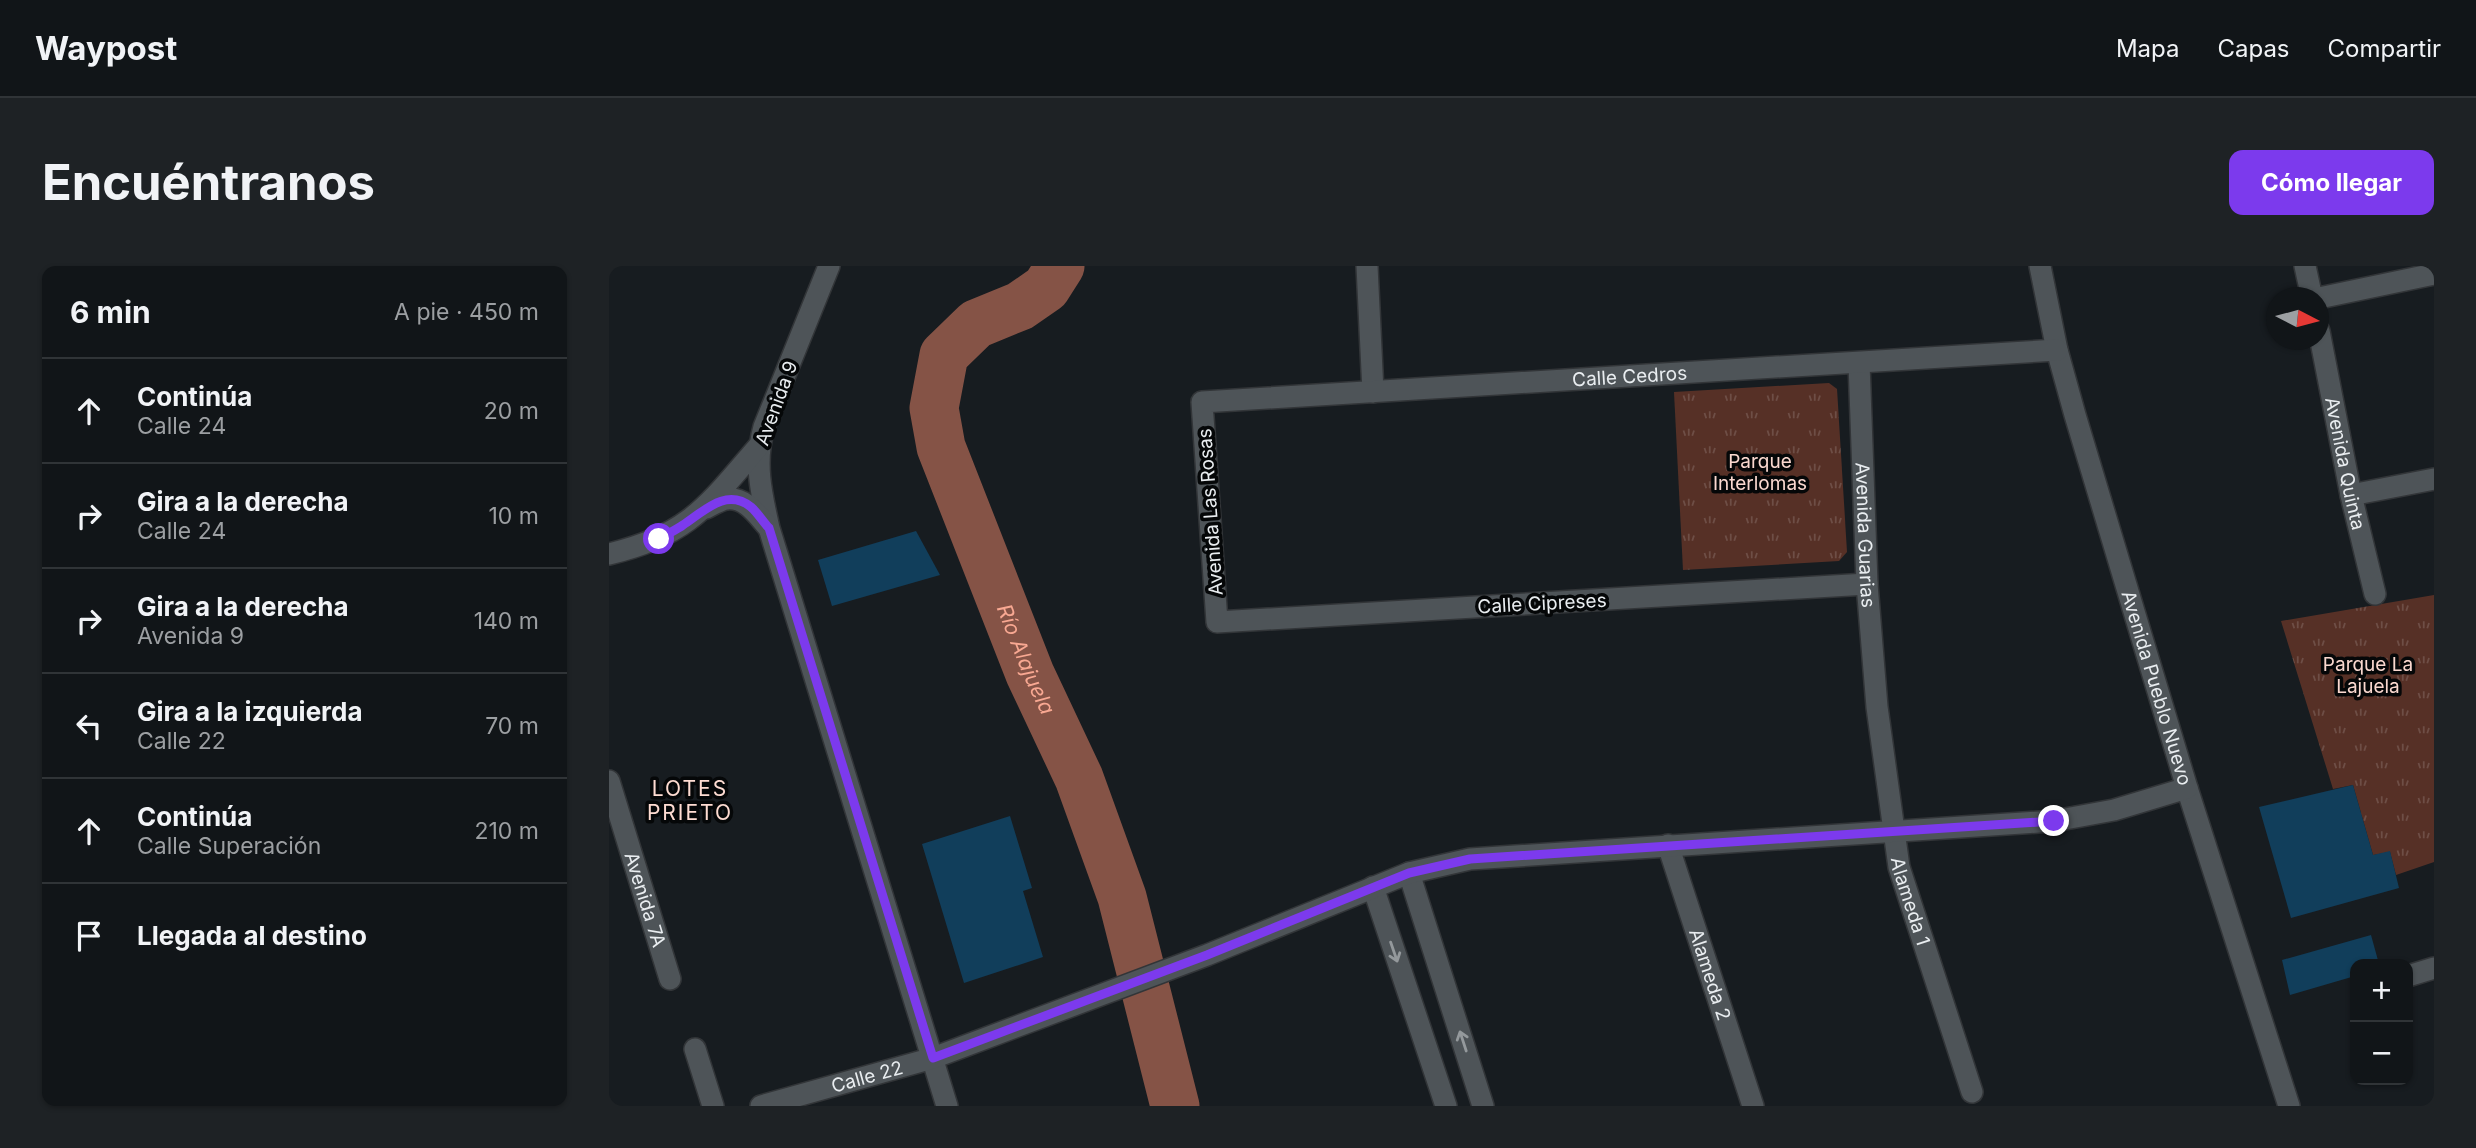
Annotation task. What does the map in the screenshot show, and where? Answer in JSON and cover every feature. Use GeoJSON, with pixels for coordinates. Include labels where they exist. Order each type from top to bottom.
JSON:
{"type":"FeatureCollection","features":[{"type":"Feature","properties":{"kind":"street","name":"Avenida 9"},"geometry":{"type":"LineString","coordinates":[[829,266],[764,427],[758,447],[759,482],[769,528],[947,1106]]}},
{"type":"Feature","properties":{"kind":"street"},"geometry":{"type":"LineString","coordinates":[[1367,266],[1373,392]]}},
{"type":"Feature","properties":{"kind":"street","name":"Avenida Pueblo Nuevo"},"geometry":{"type":"LineString","coordinates":[[2040,266],[2057,350],[2075,415],[2187,788],[2290,1106]]}},
{"type":"Feature","properties":{"kind":"street"},"geometry":{"type":"LineString","coordinates":[[2305,266],[2310,287]]}},
{"type":"Feature","properties":{"kind":"street"},"geometry":{"type":"LineString","coordinates":[[2329,296],[2434,274]]}},
{"type":"Feature","properties":{"kind":"street","name":"Calle Cedros"},"geometry":{"type":"LineString","coordinates":[[1202,402],[2057,350]]}},
{"type":"Feature","properties":{"kind":"street","name":"Avenida Quinta"},"geometry":{"type":"LineString","coordinates":[[2323,350],[2351,495],[2375,594]]}},
{"type":"Feature","properties":{"kind":"street","name":"Avenida Guarias"},"geometry":{"type":"LineString","coordinates":[[1859,362],[1867,584],[1877,706]]}},
{"type":"Feature","properties":{"kind":"street","name":"Avenida Las Rosas"},"geometry":{"type":"LineString","coordinates":[[1202,402],[1217,622]]}},
{"type":"Feature","properties":{"kind":"street"},"geometry":{"type":"LineString","coordinates":[[609,554],[643,546],[683,526],[706,508],[758,447]]}},
{"type":"Feature","properties":{"kind":"street"},"geometry":{"type":"LineString","coordinates":[[2351,495],[2434,479]]}},
{"type":"Feature","properties":{"kind":"street"},"geometry":{"type":"LineString","coordinates":[[706,508],[727,499],[740,501],[751,507],[769,528]]}},
{"type":"Feature","properties":{"kind":"street","name":"Calle Cipreses"},"geometry":{"type":"LineString","coordinates":[[1217,622],[1867,584]]}},
{"type":"Feature","properties":{"kind":"street","name":"Alameda 1"},"geometry":{"type":"LineString","coordinates":[[1877,706],[1899,867],[1972,1092]]}},
{"type":"Feature","properties":{"kind":"street","name":"Avenida 7A"},"geometry":{"type":"LineString","coordinates":[[609,781],[670,979]]}},
{"type":"Feature","properties":{"kind":"street","name":"Calle 22"},"geometry":{"type":"LineString","coordinates":[[761,1106],[933,1058],[1207,955],[1409,873],[1470,859],[1989,827],[2083,818],[2187,788]]}},
{"type":"Feature","properties":{"kind":"street","name":"Alameda 2"},"geometry":{"type":"LineString","coordinates":[[1668,845],[1753,1106]]}},
{"type":"Feature","properties":{"kind":"street"},"geometry":{"type":"LineString","coordinates":[[1409,873],[1483,1106]]}},
{"type":"Feature","properties":{"kind":"street"},"geometry":{"type":"LineString","coordinates":[[1373,887],[1446,1106]]}},
{"type":"Feature","properties":{"kind":"street"},"geometry":{"type":"LineString","coordinates":[[2413,974],[2434,968]]}},
{"type":"Feature","properties":{"kind":"street"},"geometry":{"type":"LineString","coordinates":[[695,1049],[713,1106]]}},
{"type":"Feature","properties":{"kind":"green space","name":"Parque Interlomas"},"geometry":{"type":"Polygon","coordinates":[[[1829,383],[1837,389],[1847,552],[1839,561],[1683,570],[1674,392],[1829,383]]]}},
{"type":"Feature","properties":{"kind":"green space","name":"Parque La Lajuela"},"geometry":{"type":"Polygon","coordinates":[[[2434,595],[2434,862],[2396,875],[2390,852],[2373,855],[2353,785],[2333,789],[2281,621],[2434,595]]]}},
{"type":"Feature","properties":{"kind":"building"},"geometry":{"type":"Polygon","coordinates":[[[916,531],[940,575],[832,606],[818,560],[916,531]]]}},
{"type":"Feature","properties":{"kind":"building"},"geometry":{"type":"Polygon","coordinates":[[[2353,785],[2373,855],[2390,851],[2399,888],[2291,918],[2259,807],[2353,785]]]}},
{"type":"Feature","properties":{"kind":"building"},"geometry":{"type":"Polygon","coordinates":[[[1010,816],[1032,888],[1023,891],[1043,957],[964,983],[922,844],[1010,816]]]}},
{"type":"Feature","properties":{"kind":"building"},"geometry":{"type":"Polygon","coordinates":[[[2371,935],[2378,959],[2350,959],[2350,977],[2290,995],[2282,960],[2371,935]]]}},
{"type":"Feature","properties":{"kind":"waterway","name":"Río Alajuela"},"geometry":{"type":"LineString","coordinates":[[1060,266],[1046,288],[1020,306],[976,324],[944,355],[934,408],[941,447],[1030,674],[1079,778],[1122,897],[1175,1106]]}},
{"type":"Feature","properties":{"kind":"district","name":"LOTES PRIETO"},"geometry":{"type":"Point","coordinates":[690,801]}},
{"type":"Feature","properties":{"kind":"route"},"geometry":{"type":"LineString","coordinates":[[659,539],[683,526],[706,508],[727,499],[740,501],[751,507],[769,528],[933,1058],[1207,955],[1409,873],[1441,864],[1470,859],[1668,845],[2054,821]]}}]}
